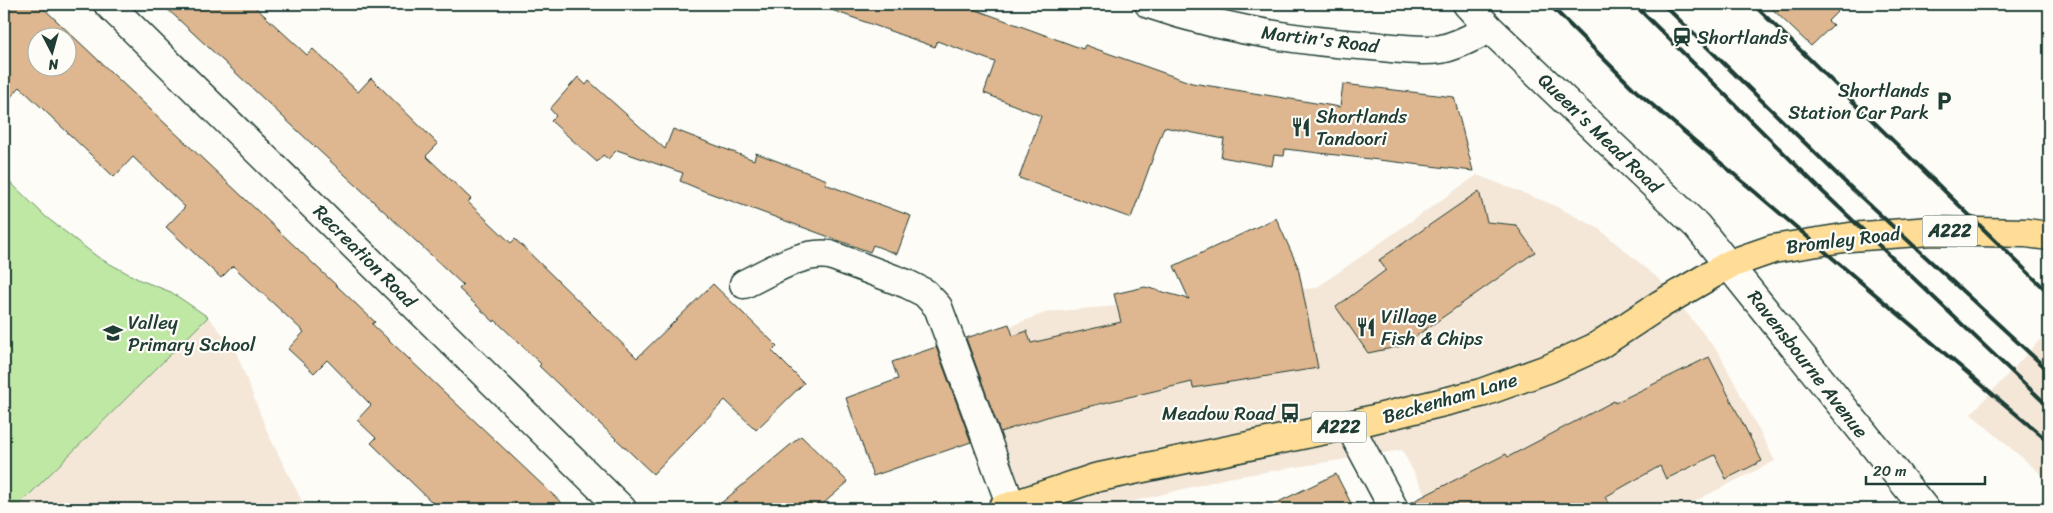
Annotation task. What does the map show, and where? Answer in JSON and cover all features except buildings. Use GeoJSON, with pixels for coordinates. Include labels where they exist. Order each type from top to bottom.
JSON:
{"type":"FeatureCollection","features":[{"type":"Feature","properties":{"kind":"main road","name":"Bromley Road"},"geometry":{"type":"LineString","coordinates":[[1730,264],[1772,249],[1850,237],[1968,230],[2049,236]]}},
{"type":"Feature","properties":{"kind":"main road","name":"Beckenham Lane"},"geometry":{"type":"LineString","coordinates":[[1007,508],[1095,478],[1349,425],[1481,392],[1550,368],[1596,347],[1661,304],[1730,264]]}},
{"type":"Feature","properties":{"kind":"street","name":"Recreation Road"},"geometry":{"type":"LineString","coordinates":[[108,4],[622,509]]}},
{"type":"Feature","properties":{"kind":"street","name":"Martin's Road"},"geometry":{"type":"LineString","coordinates":[[1149,4],[1239,29],[1331,43],[1441,49],[1460,43],[1490,29]]}},
{"type":"Feature","properties":{"kind":"street","name":"Queen's Mead Road"},"geometry":{"type":"LineString","coordinates":[[1467,4],[1490,29],[1697,226],[1730,264]]}},
{"type":"Feature","properties":{"kind":"street"},"geometry":{"type":"LineString","coordinates":[[744,284],[806,255],[817,253],[838,258],[907,284],[924,293],[938,306],[1007,508]]}},
{"type":"Feature","properties":{"kind":"street","name":"Ravensbourne Avenue"},"geometry":{"type":"LineString","coordinates":[[1730,264],[1761,308],[1925,509]]}},
{"type":"Feature","properties":{"kind":"street"},"geometry":{"type":"LineString","coordinates":[[1349,425],[1394,509]]}},
{"type":"Feature","properties":{"kind":"shaded area"},"geometry":{"type":"Polygon","coordinates":[[[1477,175],[1551,204],[1598,228],[1660,280],[1719,353],[1775,461],[1679,509],[1433,509],[1402,450],[1228,478],[1103,509],[1013,509],[949,349],[1048,312],[1316,288],[1477,175]]]}},
{"type":"Feature","properties":{"kind":"shaded area","name":"Valley Primary School"},"geometry":{"type":"Polygon","coordinates":[[[4,176],[46,217],[99,258],[140,280],[171,292],[208,317],[235,349],[268,434],[306,509],[4,509],[4,176]]]}},
{"type":"Feature","properties":{"kind":"shaded area"},"geometry":{"type":"Polygon","coordinates":[[[2049,330],[2049,481],[1971,414],[2049,330]]]}},
{"type":"Feature","properties":{"kind":"green space"},"geometry":{"type":"Polygon","coordinates":[[[4,176],[46,217],[99,258],[140,280],[171,292],[208,317],[15,509],[4,509],[4,176]]]}},
{"type":"Feature","properties":{"kind":"railway"},"geometry":{"type":"LineString","coordinates":[[1549,4],[1636,91],[2049,442]]}},
{"type":"Feature","properties":{"kind":"railway"},"geometry":{"type":"LineString","coordinates":[[1634,4],[1824,193],[2049,407]]}},
{"type":"Feature","properties":{"kind":"railway"},"geometry":{"type":"LineString","coordinates":[[1663,4],[1847,184],[2049,371]]}},
{"type":"Feature","properties":{"kind":"railway"},"geometry":{"type":"LineString","coordinates":[[1753,4],[2049,293]]}},
{"type":"Feature","properties":{"kind":"place","name":"Shortlands"},"geometry":{"type":"Point","coordinates":[1682,37]}},
{"type":"Feature","properties":{"kind":"place","name":"Shortlands Station Car Park"},"geometry":{"type":"Point","coordinates":[1944,101]}},
{"type":"Feature","properties":{"kind":"place","name":"Shortlands Tandoori"},"geometry":{"type":"Point","coordinates":[1301,127]}},
{"type":"Feature","properties":{"kind":"place","name":"Village Fish & Chips"},"geometry":{"type":"Point","coordinates":[1366,327]}},
{"type":"Feature","properties":{"kind":"place","name":"Valley Primary School"},"geometry":{"type":"Point","coordinates":[113,333]}},
{"type":"Feature","properties":{"kind":"place","name":"Meadow Road"},"geometry":{"type":"Point","coordinates":[1290,413]}}]}
